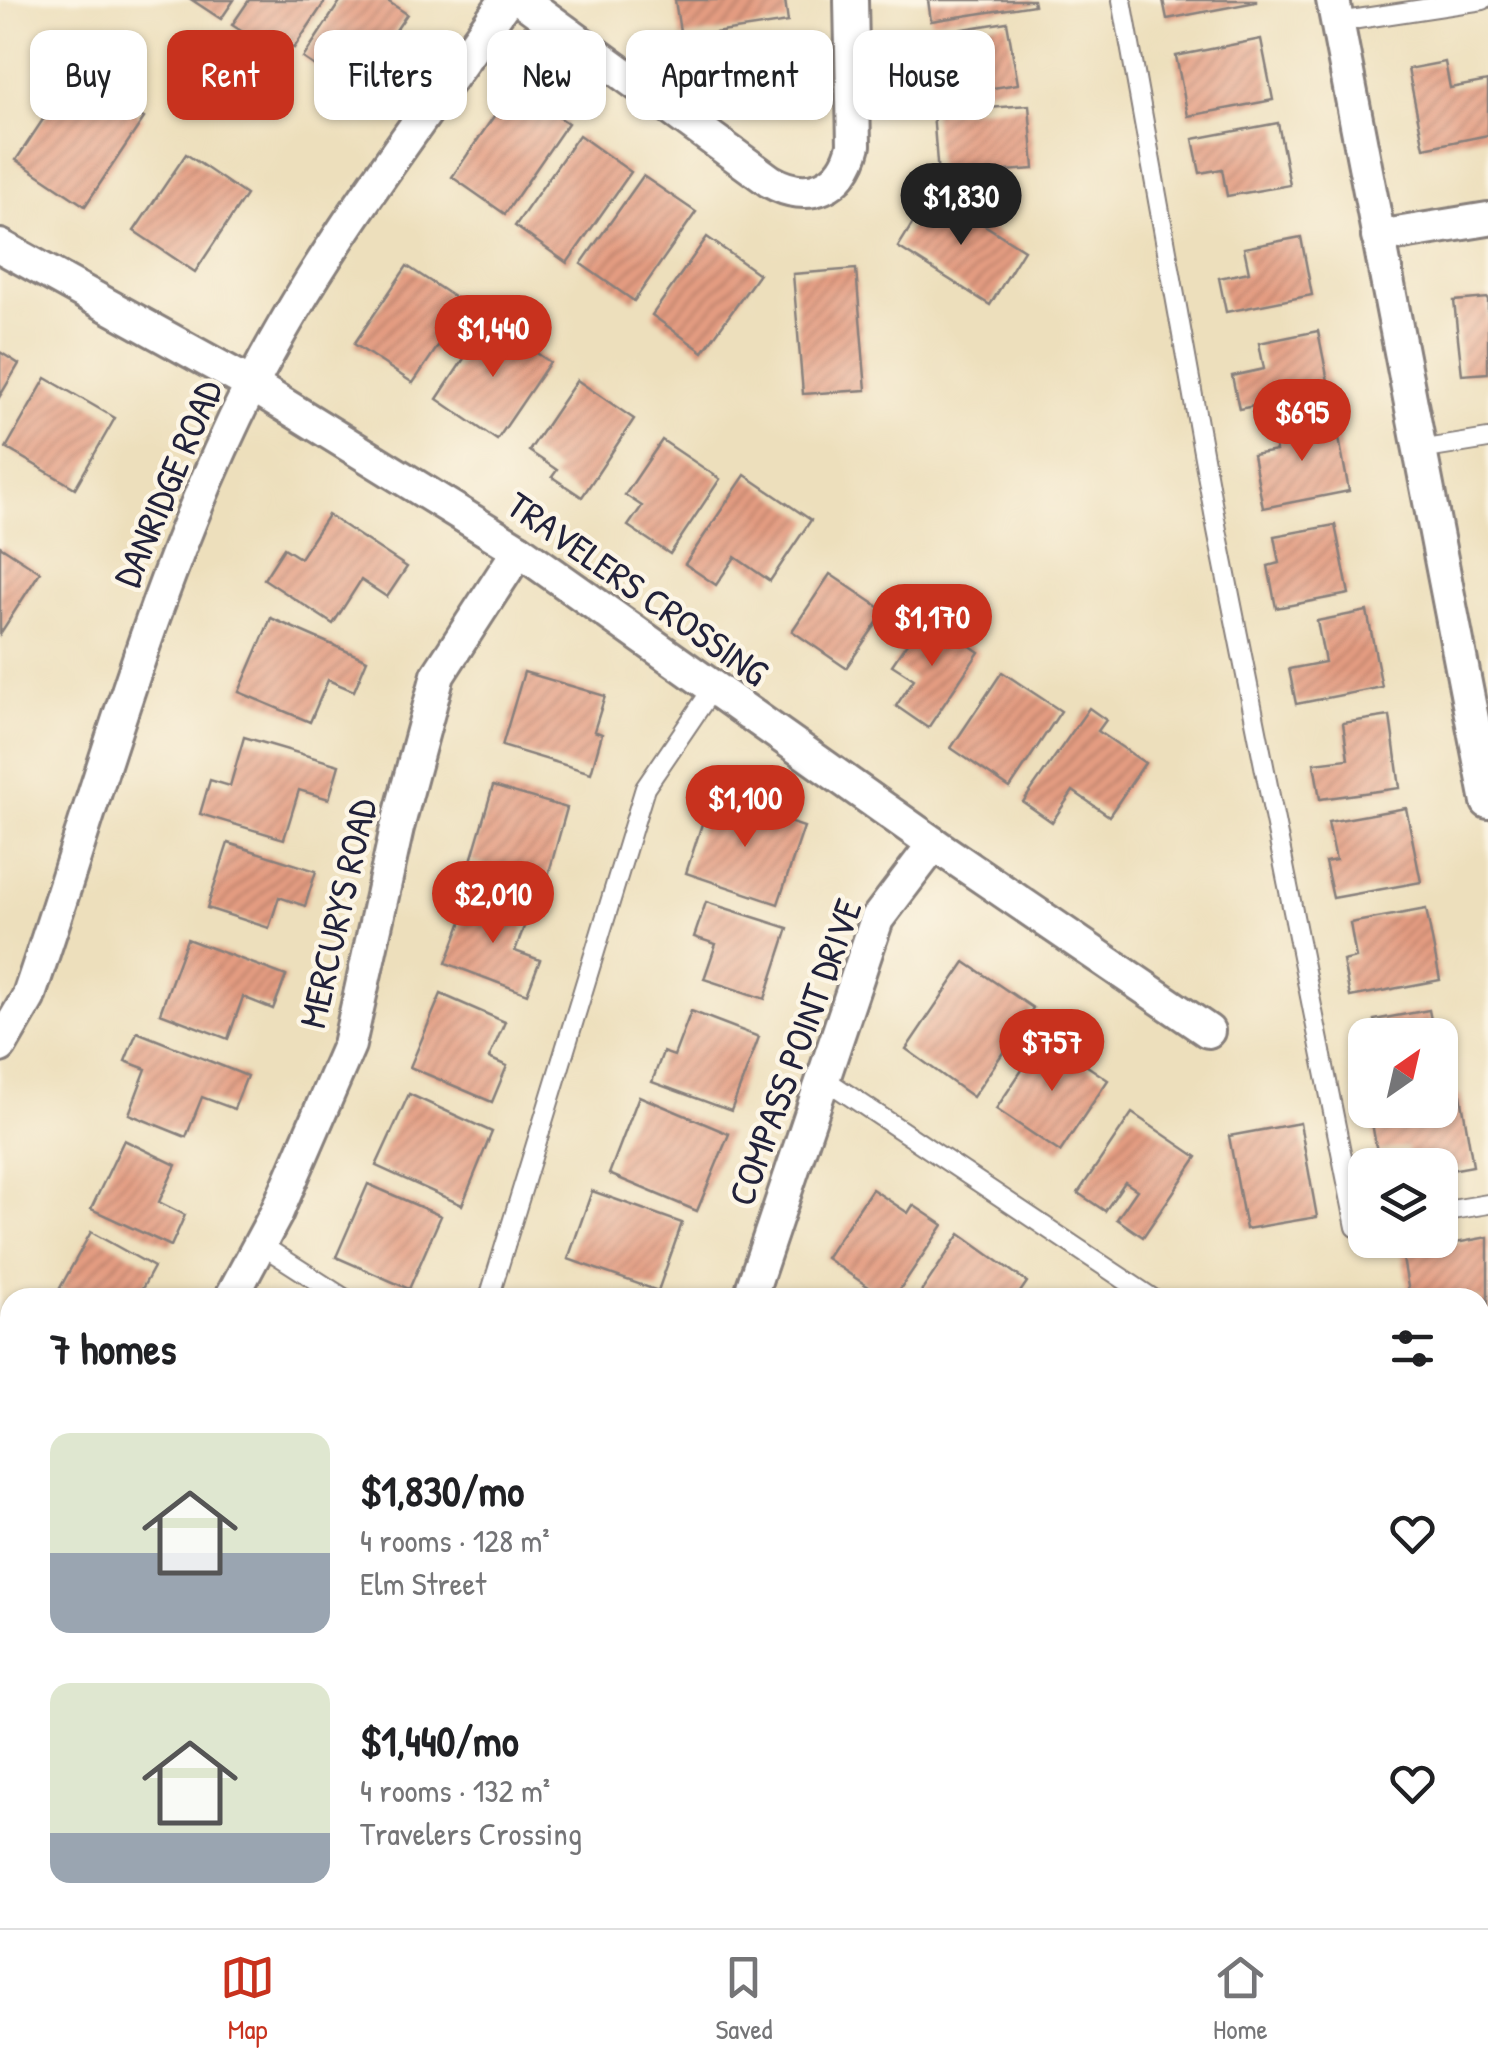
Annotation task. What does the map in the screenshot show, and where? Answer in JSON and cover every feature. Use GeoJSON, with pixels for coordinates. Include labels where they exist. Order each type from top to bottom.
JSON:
{"type":"FeatureCollection","features":[{"type":"Feature","properties":{"kind":"street","name":"DANRIDGE ROAD"},"geometry":{"type":"LineString","coordinates":[[0,1046],[28,998],[166,575],[252,386],[330,250],[506,0]]}},
{"type":"Feature","properties":{"kind":"street"},"geometry":{"type":"LineString","coordinates":[[522,0],[770,181],[800,193],[816,191],[842,175],[854,145],[851,0]]}},
{"type":"Feature","properties":{"kind":"street"},"geometry":{"type":"LineString","coordinates":[[1335,11],[1420,450],[1475,658],[1488,802]]}},
{"type":"Feature","properties":{"kind":"street"},"geometry":{"type":"LineString","coordinates":[[1378,237],[1488,220]]}},
{"type":"Feature","properties":{"kind":"street","name":"TRAVELERS CROSSING"},"geometry":{"type":"LineString","coordinates":[[0,246],[252,386],[520,550],[934,844],[1208,1031]]}},
{"type":"Feature","properties":{"kind":"street","name":"MERCURYS ROAD"},"geometry":{"type":"LineString","coordinates":[[236,1288],[260,1244],[348,1044],[397,828],[438,675],[520,550]]}},
{"type":"Feature","properties":{"kind":"street","name":"COMPASS POINT DRIVE"},"geometry":{"type":"LineString","coordinates":[[753,1288],[876,919],[934,844]]}},
{"type":"Feature","properties":{"kind":"lane"},"geometry":{"type":"LineString","coordinates":[[1122,0],[1221,549],[1348,1187]]}},
{"type":"Feature","properties":{"kind":"lane"},"geometry":{"type":"LineString","coordinates":[[1335,11],[1483,0]]}},
{"type":"Feature","properties":{"kind":"lane"},"geometry":{"type":"LineString","coordinates":[[1420,450],[1488,439]]}},
{"type":"Feature","properties":{"kind":"lane"},"geometry":{"type":"LineString","coordinates":[[491,1288],[645,788],[713,688]]}},
{"type":"Feature","properties":{"kind":"lane"},"geometry":{"type":"LineString","coordinates":[[823,1078],[1137,1288]]}},
{"type":"Feature","properties":{"kind":"lane"},"geometry":{"type":"LineString","coordinates":[[1458,1209],[1488,1204]]}},
{"type":"Feature","properties":{"kind":"lane"},"geometry":{"type":"LineString","coordinates":[[260,1244],[328,1288]]}},
{"type":"Feature","properties":{"kind":"building"},"geometry":{"type":"Polygon","coordinates":[[[192,0],[234,0],[221,19],[192,0]]]}},
{"type":"Feature","properties":{"kind":"building"},"geometry":{"type":"Polygon","coordinates":[[[249,0],[326,0],[294,48],[294,30],[240,30],[232,25],[249,0]]]}},
{"type":"Feature","properties":{"kind":"building"},"geometry":{"type":"Polygon","coordinates":[[[341,0],[386,0],[407,14],[396,30],[321,30],[341,0]]]}},
{"type":"Feature","properties":{"kind":"building"},"geometry":{"type":"Polygon","coordinates":[[[675,0],[785,0],[788,22],[734,30],[680,30],[675,0]]]}},
{"type":"Feature","properties":{"kind":"building"},"geometry":{"type":"Polygon","coordinates":[[[928,0],[1033,0],[1034,5],[931,21],[928,0]]]}},
{"type":"Feature","properties":{"kind":"building"},"geometry":{"type":"Polygon","coordinates":[[[1163,0],[1256,0],[1256,2],[1167,19],[1163,0]]]}},
{"type":"Feature","properties":{"kind":"building"},"geometry":{"type":"Polygon","coordinates":[[[1007,22],[1018,84],[995,88],[995,30],[957,30],[1007,22]]]}},
{"type":"Feature","properties":{"kind":"building"},"geometry":{"type":"Polygon","coordinates":[[[1261,39],[1273,100],[1188,116],[1176,56],[1261,39]]]}},
{"type":"Feature","properties":{"kind":"building"},"geometry":{"type":"Polygon","coordinates":[[[314,41],[314,65],[303,58],[314,41]]]}},
{"type":"Feature","properties":{"kind":"building"},"geometry":{"type":"Polygon","coordinates":[[[1445,62],[1450,88],[1488,81],[1488,135],[1424,148],[1408,69],[1445,62]]]}},
{"type":"Feature","properties":{"kind":"building"},"geometry":{"type":"Polygon","coordinates":[[[1029,105],[1034,169],[938,176],[934,120],[995,120],[995,107],[1029,105]]]}},
{"type":"Feature","properties":{"kind":"building"},"geometry":{"type":"Polygon","coordinates":[[[43,120],[143,120],[85,206],[16,160],[43,120]]]}},
{"type":"Feature","properties":{"kind":"building"},"geometry":{"type":"Polygon","coordinates":[[[491,120],[568,123],[505,214],[452,177],[491,120]]]}},
{"type":"Feature","properties":{"kind":"building"},"geometry":{"type":"Polygon","coordinates":[[[1278,123],[1290,185],[1227,196],[1222,169],[1200,173],[1193,139],[1278,123]]]}},
{"type":"Feature","properties":{"kind":"building"},"geometry":{"type":"Polygon","coordinates":[[[579,135],[631,172],[567,263],[515,226],[579,135]]]}},
{"type":"Feature","properties":{"kind":"building"},"geometry":{"type":"Polygon","coordinates":[[[186,154],[246,195],[195,272],[134,231],[186,154]]]}},
{"type":"Feature","properties":{"kind":"building"},"geometry":{"type":"Polygon","coordinates":[[[643,176],[696,212],[634,301],[581,264],[643,176]]]}},
{"type":"Feature","properties":{"kind":"building"},"geometry":{"type":"Polygon","coordinates":[[[932,192],[1024,250],[990,305],[898,247],[932,192]]]}},
{"type":"Feature","properties":{"kind":"building"},"geometry":{"type":"Polygon","coordinates":[[[707,237],[759,274],[703,352],[652,315],[707,237]]]}},
{"type":"Feature","properties":{"kind":"building"},"geometry":{"type":"Polygon","coordinates":[[[1301,237],[1312,295],[1226,312],[1219,278],[1249,272],[1244,248],[1301,237]]]}},
{"type":"Feature","properties":{"kind":"building"},"geometry":{"type":"Polygon","coordinates":[[[407,266],[466,305],[413,383],[354,344],[407,266]]]}},
{"type":"Feature","properties":{"kind":"building"},"geometry":{"type":"Polygon","coordinates":[[[856,269],[866,390],[803,394],[793,274],[856,269]]]}},
{"type":"Feature","properties":{"kind":"building"},"geometry":{"type":"Polygon","coordinates":[[[1488,298],[1488,373],[1462,375],[1454,301],[1488,298]]]}},
{"type":"Feature","properties":{"kind":"building"},"geometry":{"type":"Polygon","coordinates":[[[489,321],[550,362],[497,440],[437,399],[489,321]]]}},
{"type":"Feature","properties":{"kind":"building"},"geometry":{"type":"Polygon","coordinates":[[[1318,331],[1330,391],[1239,409],[1232,376],[1264,369],[1259,343],[1318,331]]]}},
{"type":"Feature","properties":{"kind":"building"},"geometry":{"type":"Polygon","coordinates":[[[0,352],[19,364],[0,396],[0,352]]]}},
{"type":"Feature","properties":{"kind":"building"},"geometry":{"type":"Polygon","coordinates":[[[46,378],[115,418],[75,488],[6,448],[46,378]]]}},
{"type":"Feature","properties":{"kind":"building"},"geometry":{"type":"Polygon","coordinates":[[[577,380],[634,419],[582,497],[552,477],[557,470],[529,451],[577,380]]]}},
{"type":"Feature","properties":{"kind":"building"},"geometry":{"type":"Polygon","coordinates":[[[1335,417],[1349,491],[1263,508],[1253,455],[1276,451],[1272,429],[1335,417]]]}},
{"type":"Feature","properties":{"kind":"building"},"geometry":{"type":"Polygon","coordinates":[[[662,440],[720,479],[670,554],[628,526],[642,506],[625,495],[662,440]]]}},
{"type":"Feature","properties":{"kind":"building"},"geometry":{"type":"Polygon","coordinates":[[[745,475],[811,520],[770,581],[735,557],[716,585],[685,564],[745,475]]]}},
{"type":"Feature","properties":{"kind":"building"},"geometry":{"type":"Polygon","coordinates":[[[328,515],[407,567],[387,597],[361,580],[333,624],[264,579],[284,548],[300,558],[328,515]]]}},
{"type":"Feature","properties":{"kind":"building"},"geometry":{"type":"Polygon","coordinates":[[[1335,525],[1349,594],[1276,608],[1268,566],[1279,563],[1274,536],[1335,525]]]}},
{"type":"Feature","properties":{"kind":"building"},"geometry":{"type":"Polygon","coordinates":[[[0,546],[40,572],[0,634],[0,546]]]}},
{"type":"Feature","properties":{"kind":"building"},"geometry":{"type":"Polygon","coordinates":[[[830,574],[885,611],[846,668],[792,631],[830,574]]]}},
{"type":"Feature","properties":{"kind":"building"},"geometry":{"type":"Polygon","coordinates":[[[1367,611],[1382,687],[1296,704],[1289,669],[1325,662],[1317,621],[1367,611]]]}},
{"type":"Feature","properties":{"kind":"building"},"geometry":{"type":"Polygon","coordinates":[[[926,615],[979,652],[928,728],[896,706],[914,679],[892,665],[926,615]]]}},
{"type":"Feature","properties":{"kind":"building"},"geometry":{"type":"Polygon","coordinates":[[[271,618],[367,660],[354,691],[328,680],[310,722],[239,692],[271,618]]]}},
{"type":"Feature","properties":{"kind":"building"},"geometry":{"type":"Polygon","coordinates":[[[524,672],[605,696],[594,731],[602,734],[591,773],[502,746],[524,672]]]}},
{"type":"Feature","properties":{"kind":"building"},"geometry":{"type":"Polygon","coordinates":[[[1002,672],[1061,711],[1010,788],[951,748],[1002,672]]]}},
{"type":"Feature","properties":{"kind":"building"},"geometry":{"type":"Polygon","coordinates":[[[1089,708],[1106,720],[1098,731],[1145,763],[1109,816],[1073,791],[1052,822],[1023,802],[1089,708]]]}},
{"type":"Feature","properties":{"kind":"building"},"geometry":{"type":"Polygon","coordinates":[[[1390,716],[1400,788],[1320,799],[1314,763],[1348,759],[1343,723],[1390,716]]]}},
{"type":"Feature","properties":{"kind":"building"},"geometry":{"type":"Polygon","coordinates":[[[244,737],[339,765],[329,799],[299,790],[284,839],[200,814],[210,780],[230,786],[244,737]]]}},
{"type":"Feature","properties":{"kind":"building"},"geometry":{"type":"Polygon","coordinates":[[[493,786],[567,808],[546,883],[471,861],[493,786]]]}},
{"type":"Feature","properties":{"kind":"building"},"geometry":{"type":"Polygon","coordinates":[[[711,796],[804,827],[778,904],[686,873],[711,796]]]}},
{"type":"Feature","properties":{"kind":"building"},"geometry":{"type":"Polygon","coordinates":[[[1406,808],[1421,882],[1333,898],[1325,862],[1336,860],[1328,822],[1406,808]]]}},
{"type":"Feature","properties":{"kind":"building"},"geometry":{"type":"Polygon","coordinates":[[[228,843],[316,871],[305,906],[279,897],[269,928],[207,908],[228,843]]]}},
{"type":"Feature","properties":{"kind":"building"},"geometry":{"type":"Polygon","coordinates":[[[472,895],[528,916],[515,951],[540,960],[527,994],[446,963],[472,895]]]}},
{"type":"Feature","properties":{"kind":"building"},"geometry":{"type":"Polygon","coordinates":[[[706,902],[788,928],[765,999],[704,979],[716,944],[694,937],[706,902]]]}},
{"type":"Feature","properties":{"kind":"building"},"geometry":{"type":"Polygon","coordinates":[[[1426,909],[1440,980],[1350,997],[1343,961],[1356,958],[1350,923],[1426,909]]]}},
{"type":"Feature","properties":{"kind":"building"},"geometry":{"type":"Polygon","coordinates":[[[187,939],[286,976],[273,1009],[243,997],[228,1039],[160,1013],[187,939]]]}},
{"type":"Feature","properties":{"kind":"building"},"geometry":{"type":"Polygon","coordinates":[[[965,962],[1033,1008],[973,1097],[906,1049],[965,962]]]}},
{"type":"Feature","properties":{"kind":"building"},"geometry":{"type":"Polygon","coordinates":[[[441,994],[505,1022],[489,1058],[507,1066],[492,1102],[410,1067],[441,994]]]}},
{"type":"Feature","properties":{"kind":"building"},"geometry":{"type":"Polygon","coordinates":[[[1429,1010],[1431,1018],[1385,1018],[1429,1010]]]}},
{"type":"Feature","properties":{"kind":"building"},"geometry":{"type":"Polygon","coordinates":[[[691,1011],[759,1037],[731,1111],[652,1082],[663,1052],[674,1056],[691,1011]]]}},
{"type":"Feature","properties":{"kind":"building"},"geometry":{"type":"Polygon","coordinates":[[[137,1032],[247,1076],[234,1109],[202,1097],[186,1137],[129,1114],[146,1069],[125,1061],[137,1032]]]}},
{"type":"Feature","properties":{"kind":"building"},"geometry":{"type":"Polygon","coordinates":[[[1044,1037],[1108,1080],[1060,1152],[996,1109],[1044,1037]]]}},
{"type":"Feature","properties":{"kind":"building"},"geometry":{"type":"Polygon","coordinates":[[[409,1094],[492,1132],[462,1205],[376,1166],[409,1094]]]}},
{"type":"Feature","properties":{"kind":"building"},"geometry":{"type":"Polygon","coordinates":[[[1461,1095],[1473,1166],[1458,1169],[1458,1148],[1376,1148],[1373,1128],[1458,1128],[1461,1095]]]}},
{"type":"Feature","properties":{"kind":"building"},"geometry":{"type":"Polygon","coordinates":[[[639,1096],[729,1134],[697,1211],[609,1174],[639,1096]]]}},
{"type":"Feature","properties":{"kind":"building"},"geometry":{"type":"Polygon","coordinates":[[[1132,1113],[1197,1157],[1143,1237],[1117,1219],[1137,1190],[1125,1182],[1105,1211],[1078,1193],[1132,1113]]]}},
{"type":"Feature","properties":{"kind":"building"},"geometry":{"type":"Polygon","coordinates":[[[1300,1123],[1317,1217],[1246,1229],[1229,1136],[1300,1123]]]}},
{"type":"Feature","properties":{"kind":"building"},"geometry":{"type":"Polygon","coordinates":[[[124,1140],[176,1165],[159,1202],[185,1215],[171,1246],[91,1209],[124,1140]]]}},
{"type":"Feature","properties":{"kind":"building"},"geometry":{"type":"Polygon","coordinates":[[[368,1184],[441,1216],[409,1288],[336,1257],[368,1184]]]}},
{"type":"Feature","properties":{"kind":"building"},"geometry":{"type":"Polygon","coordinates":[[[872,1189],[908,1213],[913,1205],[943,1225],[901,1288],[870,1288],[826,1258],[872,1189]]]}},
{"type":"Feature","properties":{"kind":"building"},"geometry":{"type":"Polygon","coordinates":[[[592,1191],[682,1223],[659,1288],[568,1259],[592,1191]]]}},
{"type":"Feature","properties":{"kind":"building"},"geometry":{"type":"Polygon","coordinates":[[[91,1232],[154,1267],[142,1288],[60,1288],[91,1232]]]}},
{"type":"Feature","properties":{"kind":"building"},"geometry":{"type":"Polygon","coordinates":[[[960,1234],[1027,1282],[1023,1288],[924,1288],[960,1234]]]}},
{"type":"Feature","properties":{"kind":"building"},"geometry":{"type":"Polygon","coordinates":[[[1488,1237],[1488,1288],[1408,1288],[1403,1258],[1458,1258],[1458,1243],[1488,1237]]]}}]}
